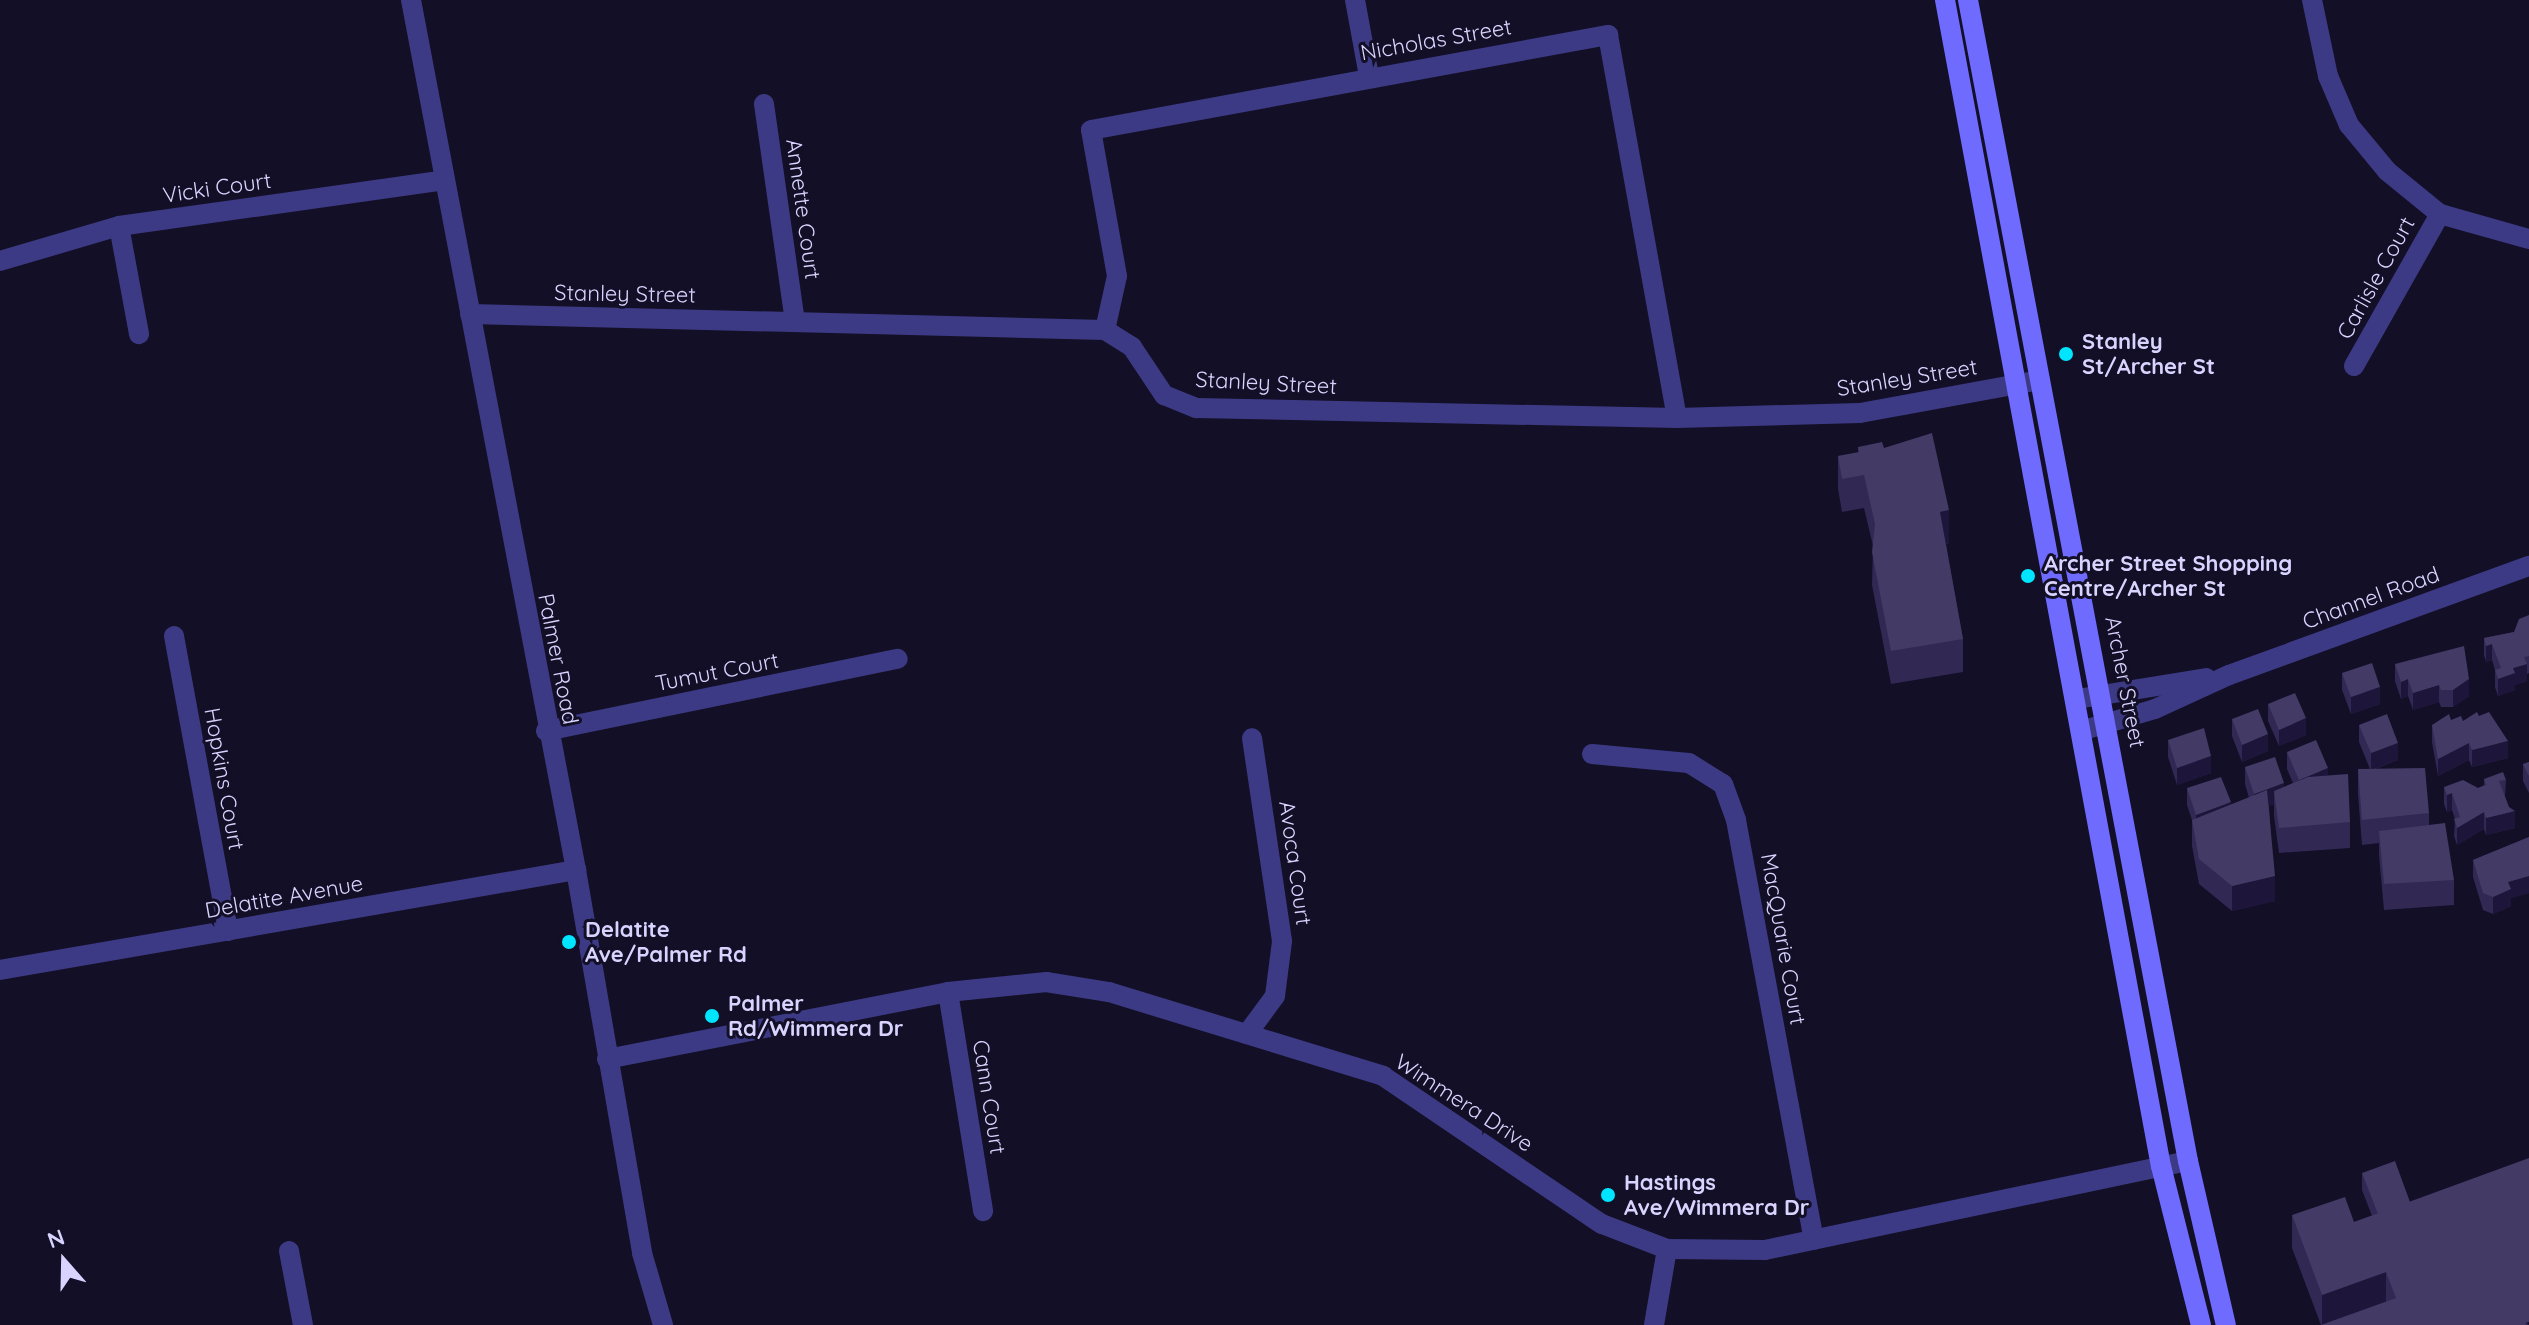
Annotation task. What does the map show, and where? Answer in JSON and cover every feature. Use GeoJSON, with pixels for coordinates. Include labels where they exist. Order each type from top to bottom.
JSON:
{"type":"FeatureCollection","features":[{"type":"Feature","properties":{"kind":"main road"},"geometry":{"type":"LineString","coordinates":[[1945,0],[2132,987],[2161,1166],[2201,1325]]}},
{"type":"Feature","properties":{"kind":"main road","name":"Archer Street"},"geometry":{"type":"LineString","coordinates":[[1968,0],[2040,380],[2071,524],[2188,1161],[2226,1325]]}},
{"type":"Feature","properties":{"kind":"main road"},"geometry":{"type":"LineString","coordinates":[[1981,197],[2005,193]]}},
{"type":"Feature","properties":{"kind":"main road"},"geometry":{"type":"LineString","coordinates":[[2044,530],[2071,524]]}},
{"type":"Feature","properties":{"kind":"main road"},"geometry":{"type":"LineString","coordinates":[[2132,987],[2155,983]]}},
{"type":"Feature","properties":{"kind":"street","name":"Palmer Road"},"geometry":{"type":"LineString","coordinates":[[411,0],[546,731],[576,870],[642,1253],[663,1325]]}},
{"type":"Feature","properties":{"kind":"street"},"geometry":{"type":"LineString","coordinates":[[1355,0],[1369,76]]}},
{"type":"Feature","properties":{"kind":"street"},"geometry":{"type":"LineString","coordinates":[[2312,0],[2328,76],[2349,125],[2387,171],[2440,214],[2529,239]]}},
{"type":"Feature","properties":{"kind":"street","name":"Nicholas Street"},"geometry":{"type":"LineString","coordinates":[[1105,330],[1117,276],[1091,130],[1369,76],[1608,35],[1677,418]]}},
{"type":"Feature","properties":{"kind":"street","name":"Annette Court"},"geometry":{"type":"LineString","coordinates":[[764,104],[795,321]]}},
{"type":"Feature","properties":{"kind":"street","name":"Vicki Court"},"geometry":{"type":"LineString","coordinates":[[0,261],[119,226],[445,180]]}},
{"type":"Feature","properties":{"kind":"street","name":"Carlisle Court"},"geometry":{"type":"LineString","coordinates":[[2354,366],[2440,214]]}},
{"type":"Feature","properties":{"kind":"street"},"geometry":{"type":"LineString","coordinates":[[119,226],[139,334]]}},
{"type":"Feature","properties":{"kind":"street","name":"Stanley Street"},"geometry":{"type":"LineString","coordinates":[[470,314],[1105,330],[1132,347],[1164,395],[1196,408],[1677,418],[1860,413],[2040,380]]}},
{"type":"Feature","properties":{"kind":"street","name":"Channel Road"},"geometry":{"type":"LineString","coordinates":[[2084,730],[2109,726],[2229,675],[2529,566]]}},
{"type":"Feature","properties":{"kind":"street","name":"Hopkins Court"},"geometry":{"type":"LineString","coordinates":[[174,636],[228,931]]}},
{"type":"Feature","properties":{"kind":"street","name":"Tumut Court"},"geometry":{"type":"LineString","coordinates":[[546,731],[898,659]]}},
{"type":"Feature","properties":{"kind":"street","name":"Channel Road"},"geometry":{"type":"LineString","coordinates":[[2077,699],[2229,675]]}},
{"type":"Feature","properties":{"kind":"street","name":"Avoca Court"},"geometry":{"type":"LineString","coordinates":[[1247,1034],[1275,996],[1282,941],[1252,738]]}},
{"type":"Feature","properties":{"kind":"street","name":"MacQuarie Court"},"geometry":{"type":"LineString","coordinates":[[1592,754],[1689,763],[1723,784],[1736,820],[1814,1240]]}},
{"type":"Feature","properties":{"kind":"street","name":"Delatite Avenue"},"geometry":{"type":"LineString","coordinates":[[0,970],[576,870]]}},
{"type":"Feature","properties":{"kind":"street","name":"Wimmera Drive"},"geometry":{"type":"LineString","coordinates":[[607,1059],[948,992],[1046,982],[1109,992],[1383,1076],[1602,1224],[1667,1249],[1765,1250],[2188,1161]]}},
{"type":"Feature","properties":{"kind":"street","name":"Cann Court"},"geometry":{"type":"LineString","coordinates":[[948,992],[983,1211]]}},
{"type":"Feature","properties":{"kind":"street"},"geometry":{"type":"LineString","coordinates":[[1654,1325],[1667,1249]]}},
{"type":"Feature","properties":{"kind":"street"},"geometry":{"type":"LineString","coordinates":[[289,1251],[303,1325]]}},
{"type":"Feature","properties":{"kind":"building"},"geometry":{"type":"Polygon","coordinates":[[[1932,433],[1949,510],[1940,512],[1963,639],[1891,651],[1872,552],[1875,524],[1864,475],[1842,479],[1838,456],[1859,452],[1858,447],[1882,442],[1884,448],[1932,433]]]}},
{"type":"Feature","properties":{"kind":"building"},"geometry":{"type":"Polygon","coordinates":[[[2529,615],[2529,656],[2524,657],[2527,664],[2513,668],[2515,673],[2498,679],[2495,670],[2501,668],[2492,644],[2486,646],[2484,638],[2514,632],[2519,619],[2529,615]]]}},
{"type":"Feature","properties":{"kind":"building"},"geometry":{"type":"Polygon","coordinates":[[[2464,646],[2469,679],[2453,690],[2441,690],[2439,685],[2413,693],[2408,679],[2401,682],[2395,664],[2464,646]]]}},
{"type":"Feature","properties":{"kind":"building"},"geometry":{"type":"Polygon","coordinates":[[[2372,663],[2380,687],[2351,697],[2342,673],[2372,663]]]}},
{"type":"Feature","properties":{"kind":"building"},"geometry":{"type":"Polygon","coordinates":[[[2295,693],[2306,718],[2279,730],[2268,704],[2295,693]]]}},
{"type":"Feature","properties":{"kind":"building"},"geometry":{"type":"Polygon","coordinates":[[[2258,709],[2268,734],[2242,745],[2232,719],[2258,709]]]}},
{"type":"Feature","properties":{"kind":"building"},"geometry":{"type":"Polygon","coordinates":[[[2477,712],[2479,716],[2489,712],[2508,741],[2472,750],[2469,743],[2438,759],[2432,725],[2449,714],[2451,720],[2461,716],[2463,721],[2477,712]]]}},
{"type":"Feature","properties":{"kind":"building"},"geometry":{"type":"Polygon","coordinates":[[[2387,714],[2398,743],[2371,753],[2359,725],[2387,714]]]}},
{"type":"Feature","properties":{"kind":"building"},"geometry":{"type":"Polygon","coordinates":[[[2204,728],[2211,756],[2177,768],[2168,740],[2204,728]]]}},
{"type":"Feature","properties":{"kind":"building"},"geometry":{"type":"Polygon","coordinates":[[[2316,740],[2328,768],[2299,780],[2287,752],[2316,740]]]}},
{"type":"Feature","properties":{"kind":"building"},"geometry":{"type":"Polygon","coordinates":[[[2275,757],[2284,783],[2254,794],[2245,767],[2275,757]]]}},
{"type":"Feature","properties":{"kind":"building"},"geometry":{"type":"Polygon","coordinates":[[[2529,762],[2529,776],[2523,764],[2529,762]]]}},
{"type":"Feature","properties":{"kind":"building"},"geometry":{"type":"Polygon","coordinates":[[[2425,768],[2429,813],[2362,820],[2358,769],[2425,768]]]}},
{"type":"Feature","properties":{"kind":"building"},"geometry":{"type":"Polygon","coordinates":[[[2503,772],[2506,780],[2499,781],[2509,807],[2515,811],[2486,818],[2484,812],[2457,828],[2454,819],[2460,817],[2452,793],[2447,795],[2444,787],[2463,780],[2478,788],[2486,785],[2484,779],[2503,772]]]}},
{"type":"Feature","properties":{"kind":"building"},"geometry":{"type":"Polygon","coordinates":[[[2348,774],[2350,822],[2279,828],[2274,791],[2308,777],[2348,774]]]}},
{"type":"Feature","properties":{"kind":"building"},"geometry":{"type":"Polygon","coordinates":[[[2221,777],[2231,802],[2196,815],[2187,788],[2221,777]]]}},
{"type":"Feature","properties":{"kind":"building"},"geometry":{"type":"Polygon","coordinates":[[[2267,790],[2275,876],[2232,886],[2199,859],[2192,820],[2267,790]]]}},
{"type":"Feature","properties":{"kind":"building"},"geometry":{"type":"Polygon","coordinates":[[[2445,823],[2454,880],[2384,884],[2379,831],[2445,823]]]}},
{"type":"Feature","properties":{"kind":"building"},"geometry":{"type":"Polygon","coordinates":[[[2529,837],[2529,876],[2508,882],[2511,889],[2493,897],[2483,893],[2473,860],[2529,837]]]}},
{"type":"Feature","properties":{"kind":"building"},"geometry":{"type":"Polygon","coordinates":[[[2529,1158],[2529,1322],[2526,1325],[2321,1325],[2396,1298],[2386,1272],[2322,1295],[2292,1215],[2345,1197],[2354,1222],[2529,1158]]]}},
{"type":"Feature","properties":{"kind":"building"},"geometry":{"type":"Polygon","coordinates":[[[2395,1161],[2410,1202],[2378,1214],[2362,1173],[2395,1161]]]}},
{"type":"Feature","properties":{"kind":"place","name":"Stanley St/Archer St"},"geometry":{"type":"Point","coordinates":[2066,354]}},
{"type":"Feature","properties":{"kind":"place","name":"Archer Street Shopping Centre/Archer St"},"geometry":{"type":"Point","coordinates":[2028,576]}},
{"type":"Feature","properties":{"kind":"place","name":"Delatite Ave/Palmer Rd"},"geometry":{"type":"Point","coordinates":[569,942]}},
{"type":"Feature","properties":{"kind":"place","name":"Palmer Rd/Wimmera Dr"},"geometry":{"type":"Point","coordinates":[712,1016]}},
{"type":"Feature","properties":{"kind":"place","name":"Hastings Ave/Wimmera Dr"},"geometry":{"type":"Point","coordinates":[1608,1195]}}]}
